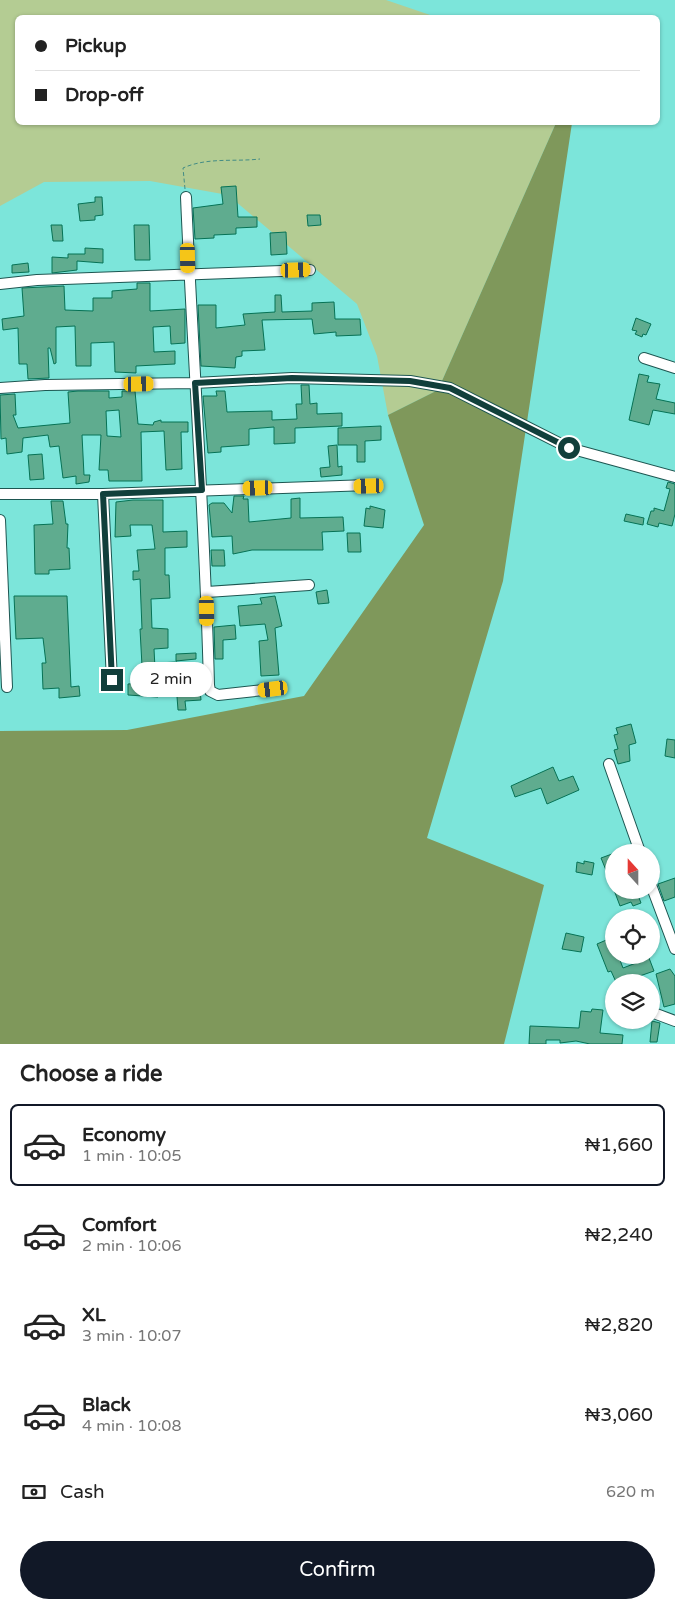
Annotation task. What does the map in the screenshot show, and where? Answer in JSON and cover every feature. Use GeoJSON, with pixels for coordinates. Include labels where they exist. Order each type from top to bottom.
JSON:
{"type":"FeatureCollection","features":[{"type":"Feature","properties":{"kind":"street"},"geometry":{"type":"LineString","coordinates":[[186,197],[188,276],[202,490],[210,691],[218,695],[273,689]]}},
{"type":"Feature","properties":{"kind":"street"},"geometry":{"type":"LineString","coordinates":[[0,284],[37,280],[188,276],[310,270]]}},
{"type":"Feature","properties":{"kind":"street"},"geometry":{"type":"LineString","coordinates":[[644,358],[675,368]]}},
{"type":"Feature","properties":{"kind":"street"},"geometry":{"type":"LineString","coordinates":[[0,388],[45,385],[195,383],[292,378],[410,381],[450,388],[569,448],[675,477]]}},
{"type":"Feature","properties":{"kind":"street"},"geometry":{"type":"LineString","coordinates":[[0,494],[103,494],[369,486]]}},
{"type":"Feature","properties":{"kind":"street"},"geometry":{"type":"LineString","coordinates":[[103,494],[112,680]]}},
{"type":"Feature","properties":{"kind":"street"},"geometry":{"type":"LineString","coordinates":[[0,520],[2,644],[8,687]]}},
{"type":"Feature","properties":{"kind":"street"},"geometry":{"type":"LineString","coordinates":[[207,592],[309,585]]}},
{"type":"Feature","properties":{"kind":"street"},"geometry":{"type":"LineString","coordinates":[[610,764],[637,844]]}},
{"type":"Feature","properties":{"kind":"street"},"geometry":{"type":"LineString","coordinates":[[657,899],[675,949]]}},
{"type":"Feature","properties":{"kind":"street"},"geometry":{"type":"LineString","coordinates":[[660,1015],[675,1021]]}},
{"type":"Feature","properties":{"kind":"path"},"geometry":{"type":"LineString","coordinates":[[186,197],[183,168],[195,163],[223,159],[243,161],[260,159]]}},
{"type":"Feature","properties":{"kind":"green space"},"geometry":{"type":"Polygon","coordinates":[[[0,0],[386,0],[430,15],[15,15],[15,125],[555,125],[438,390],[388,415],[377,356],[357,304],[228,195],[150,181],[44,182],[0,206],[0,0]]]}},
{"type":"Feature","properties":{"kind":"green space"},"geometry":{"type":"Polygon","coordinates":[[[555,125],[572,125],[503,581],[427,838],[544,885],[504,1044],[0,1044],[0,731],[127,730],[304,696],[424,525],[388,415],[438,390],[555,125]]]}},
{"type":"Feature","properties":{"kind":"building"},"geometry":{"type":"Polygon","coordinates":[[[236,186],[238,217],[257,217],[257,227],[236,228],[236,234],[214,235],[214,238],[195,239],[193,208],[223,204],[221,187],[236,186]]]}},
{"type":"Feature","properties":{"kind":"building"},"geometry":{"type":"Polygon","coordinates":[[[95,197],[102,197],[103,215],[95,216],[95,220],[80,221],[78,204],[95,202],[95,197]]]}},
{"type":"Feature","properties":{"kind":"building"},"geometry":{"type":"Polygon","coordinates":[[[307,215],[320,215],[321,225],[308,226],[307,215]]]}},
{"type":"Feature","properties":{"kind":"building"},"geometry":{"type":"Polygon","coordinates":[[[51,225],[62,225],[63,241],[53,241],[51,225]]]}},
{"type":"Feature","properties":{"kind":"building"},"geometry":{"type":"Polygon","coordinates":[[[134,225],[149,225],[150,260],[135,260],[134,225]]]}},
{"type":"Feature","properties":{"kind":"building"},"geometry":{"type":"Polygon","coordinates":[[[286,232],[287,254],[271,255],[270,233],[286,232]]]}},
{"type":"Feature","properties":{"kind":"building"},"geometry":{"type":"Polygon","coordinates":[[[85,248],[103,249],[103,263],[77,261],[77,270],[52,273],[52,257],[68,258],[68,254],[85,254],[85,248]]]}},
{"type":"Feature","properties":{"kind":"building"},"geometry":{"type":"Polygon","coordinates":[[[28,263],[29,272],[12,273],[12,265],[28,263]]]}},
{"type":"Feature","properties":{"kind":"building"},"geometry":{"type":"Polygon","coordinates":[[[137,283],[150,283],[150,311],[185,309],[185,343],[171,344],[170,326],[153,327],[154,352],[175,351],[175,364],[136,366],[136,373],[115,372],[114,342],[91,343],[91,366],[76,366],[75,326],[56,327],[56,363],[54,364],[50,348],[48,348],[49,378],[28,379],[27,364],[19,364],[18,328],[3,330],[2,319],[24,316],[22,288],[64,286],[65,310],[93,311],[93,298],[112,298],[112,291],[137,289],[137,283]]]}},
{"type":"Feature","properties":{"kind":"building"},"geometry":{"type":"Polygon","coordinates":[[[275,295],[281,295],[282,312],[312,311],[312,303],[334,302],[335,319],[360,319],[361,335],[336,336],[336,332],[314,334],[312,319],[262,320],[265,350],[242,351],[242,356],[236,357],[235,368],[201,366],[198,305],[216,305],[216,328],[245,325],[243,314],[275,312],[275,295]]]}},
{"type":"Feature","properties":{"kind":"building"},"geometry":{"type":"Polygon","coordinates":[[[636,318],[651,324],[646,335],[643,334],[642,337],[635,334],[637,331],[632,330],[636,318]]]}},
{"type":"Feature","properties":{"kind":"building"},"geometry":{"type":"Polygon","coordinates":[[[639,374],[649,376],[647,382],[660,384],[656,399],[675,403],[675,414],[653,410],[649,425],[629,420],[639,374]]]}},
{"type":"Feature","properties":{"kind":"building"},"geometry":{"type":"Polygon","coordinates":[[[301,385],[309,385],[310,404],[317,403],[317,414],[342,413],[342,426],[295,428],[295,443],[274,444],[274,427],[249,429],[249,445],[221,447],[221,452],[208,453],[203,396],[217,396],[216,391],[225,391],[227,412],[272,411],[272,420],[297,419],[296,404],[302,404],[301,385]]]}},
{"type":"Feature","properties":{"kind":"building"},"geometry":{"type":"Polygon","coordinates":[[[109,391],[109,398],[122,397],[122,391],[135,391],[138,424],[153,425],[154,422],[161,420],[161,422],[188,422],[188,432],[181,432],[182,469],[166,470],[164,431],[141,432],[142,481],[109,481],[108,470],[99,470],[101,435],[82,435],[84,475],[90,475],[89,482],[76,484],[76,476],[63,478],[59,446],[50,447],[48,435],[23,438],[22,452],[7,454],[6,438],[1,439],[0,395],[15,394],[16,415],[13,415],[18,428],[70,423],[68,392],[109,391]],[[119,410],[106,411],[107,436],[121,437],[119,410]]]}},
{"type":"Feature","properties":{"kind":"building"},"geometry":{"type":"Polygon","coordinates":[[[381,426],[381,440],[365,441],[365,462],[357,462],[357,445],[338,445],[338,428],[381,426]]]}},
{"type":"Feature","properties":{"kind":"building"},"geometry":{"type":"Polygon","coordinates":[[[337,445],[338,467],[342,466],[342,475],[321,477],[320,468],[330,467],[328,446],[337,445]]]}},
{"type":"Feature","properties":{"kind":"building"},"geometry":{"type":"Polygon","coordinates":[[[42,454],[44,479],[30,480],[28,455],[42,454]]]}},
{"type":"Feature","properties":{"kind":"building"},"geometry":{"type":"Polygon","coordinates":[[[668,482],[675,484],[675,514],[672,526],[659,523],[658,527],[647,524],[651,511],[654,511],[654,508],[664,511],[670,489],[666,488],[668,482]]]}},
{"type":"Feature","properties":{"kind":"building"},"geometry":{"type":"Polygon","coordinates":[[[234,496],[244,496],[243,499],[248,499],[249,522],[291,518],[291,499],[300,498],[300,518],[343,517],[344,531],[322,532],[323,550],[252,550],[233,554],[232,536],[212,537],[209,505],[212,503],[224,503],[232,513],[234,496]]]}},
{"type":"Feature","properties":{"kind":"building"},"geometry":{"type":"Polygon","coordinates":[[[163,500],[163,532],[187,531],[187,547],[165,548],[165,575],[169,575],[170,598],[151,599],[152,628],[168,629],[168,648],[154,649],[155,668],[142,666],[140,579],[133,580],[133,571],[139,571],[137,550],[155,549],[152,525],[130,525],[131,536],[115,537],[116,502],[163,500]]]}},
{"type":"Feature","properties":{"kind":"building"},"geometry":{"type":"Polygon","coordinates":[[[51,501],[63,501],[66,524],[68,524],[67,548],[69,548],[70,569],[49,570],[49,574],[35,574],[34,525],[53,524],[51,501]]]}},
{"type":"Feature","properties":{"kind":"building"},"geometry":{"type":"Polygon","coordinates":[[[370,506],[385,510],[383,528],[364,526],[366,508],[370,509],[370,506]]]}},
{"type":"Feature","properties":{"kind":"building"},"geometry":{"type":"Polygon","coordinates":[[[626,514],[644,518],[643,525],[624,521],[626,514]]]}},
{"type":"Feature","properties":{"kind":"building"},"geometry":{"type":"Polygon","coordinates":[[[347,533],[360,533],[361,552],[348,552],[347,533]]]}},
{"type":"Feature","properties":{"kind":"building"},"geometry":{"type":"Polygon","coordinates":[[[211,550],[224,550],[225,566],[212,566],[211,550]]]}},
{"type":"Feature","properties":{"kind":"building"},"geometry":{"type":"Polygon","coordinates":[[[327,590],[329,603],[318,604],[316,592],[327,590]]]}},
{"type":"Feature","properties":{"kind":"building"},"geometry":{"type":"Polygon","coordinates":[[[14,596],[67,596],[71,687],[79,686],[80,696],[59,698],[59,688],[43,689],[42,663],[46,663],[43,638],[16,639],[14,596]]]}},
{"type":"Feature","properties":{"kind":"building"},"geometry":{"type":"Polygon","coordinates":[[[275,596],[282,626],[275,628],[279,675],[261,676],[259,641],[268,640],[265,624],[240,626],[238,606],[262,604],[260,598],[275,596]]]}},
{"type":"Feature","properties":{"kind":"building"},"geometry":{"type":"Polygon","coordinates":[[[235,625],[236,639],[223,640],[223,659],[215,659],[214,627],[235,625]]]}},
{"type":"Feature","properties":{"kind":"building"},"geometry":{"type":"Polygon","coordinates":[[[196,653],[196,659],[176,661],[176,654],[196,653]]]}},
{"type":"Feature","properties":{"kind":"building"},"geometry":{"type":"Polygon","coordinates":[[[177,662],[178,675],[193,674],[193,689],[200,689],[201,700],[185,701],[186,710],[178,710],[176,683],[158,684],[158,697],[128,695],[128,684],[158,682],[157,663],[177,662]]]}},
{"type":"Feature","properties":{"kind":"building"},"geometry":{"type":"Polygon","coordinates":[[[631,724],[636,743],[629,745],[630,761],[618,764],[614,750],[618,749],[614,735],[618,734],[616,728],[631,724]]]}},
{"type":"Feature","properties":{"kind":"building"},"geometry":{"type":"Polygon","coordinates":[[[667,739],[675,740],[675,758],[665,756],[667,739]]]}},
{"type":"Feature","properties":{"kind":"building"},"geometry":{"type":"Polygon","coordinates":[[[553,767],[559,781],[573,776],[579,790],[547,804],[541,788],[515,797],[511,786],[553,767]]]}},
{"type":"Feature","properties":{"kind":"building"},"geometry":{"type":"Polygon","coordinates":[[[605,857],[605,868],[601,858],[605,857]]]}},
{"type":"Feature","properties":{"kind":"building"},"geometry":{"type":"Polygon","coordinates":[[[584,861],[594,863],[592,875],[576,872],[577,862],[584,864],[584,861]]]}},
{"type":"Feature","properties":{"kind":"building"},"geometry":{"type":"Polygon","coordinates":[[[675,878],[675,897],[664,901],[660,883],[675,878]]]}},
{"type":"Feature","properties":{"kind":"building"},"geometry":{"type":"Polygon","coordinates":[[[617,899],[639,899],[641,903],[633,906],[631,902],[620,906],[617,899]]]}},
{"type":"Feature","properties":{"kind":"building"},"geometry":{"type":"Polygon","coordinates":[[[566,933],[584,937],[581,952],[562,949],[566,933]]]}},
{"type":"Feature","properties":{"kind":"building"},"geometry":{"type":"Polygon","coordinates":[[[605,941],[605,964],[621,964],[623,968],[633,964],[651,964],[654,971],[645,974],[612,974],[611,971],[608,972],[597,944],[605,941]]]}},
{"type":"Feature","properties":{"kind":"building"},"geometry":{"type":"Polygon","coordinates":[[[670,969],[675,976],[675,1004],[664,1007],[660,990],[660,974],[656,974],[670,969]]]}},
{"type":"Feature","properties":{"kind":"building"},"geometry":{"type":"Polygon","coordinates":[[[592,1009],[603,1010],[600,1033],[623,1035],[622,1044],[590,1044],[576,1041],[560,1043],[560,1040],[546,1040],[546,1044],[529,1044],[530,1026],[579,1028],[581,1011],[591,1012],[592,1009]]]}},
{"type":"Feature","properties":{"kind":"building"},"geometry":{"type":"Polygon","coordinates":[[[651,1029],[659,1029],[657,1042],[650,1042],[651,1029]]]}},
{"type":"Feature","properties":{"kind":"route"},"geometry":{"type":"LineString","coordinates":[[112,680],[103,494],[202,490],[195,383],[292,378],[410,381],[450,388],[569,448]]}}]}
